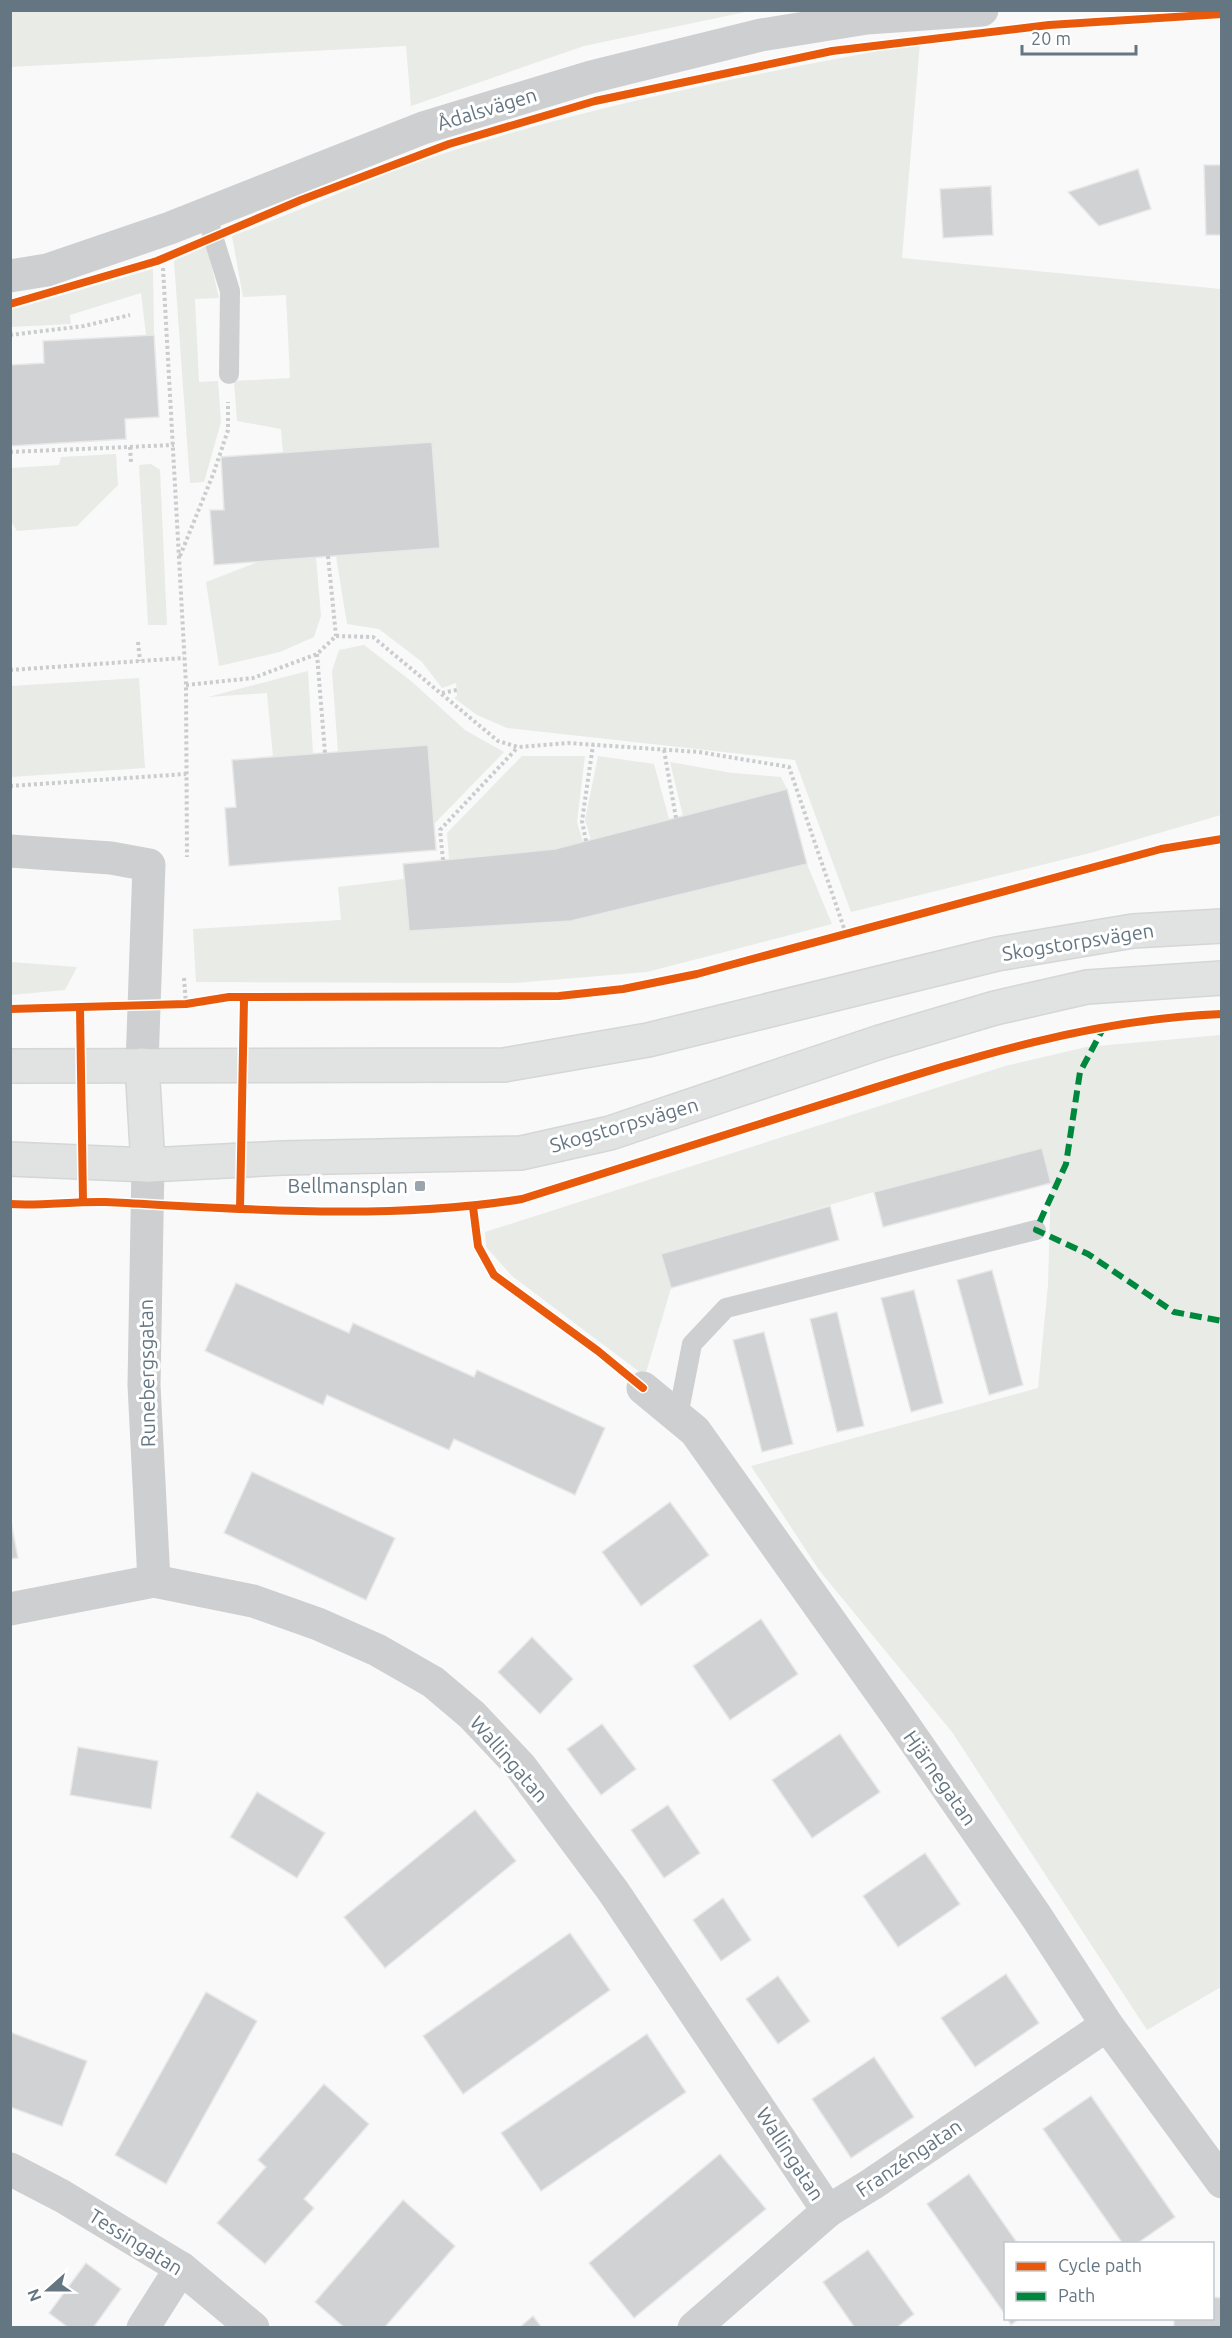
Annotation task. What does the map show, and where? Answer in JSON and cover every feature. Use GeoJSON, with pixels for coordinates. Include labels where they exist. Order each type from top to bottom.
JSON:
{"type":"FeatureCollection","features":[{"type":"Feature","properties":{"kind":"main road","name":"Skogstorpsvägen"},"geometry":{"type":"LineString","coordinates":[[10,1066],[504,1065],[648,1040],[997,954],[1133,931],[1221,926]]}},
{"type":"Feature","properties":{"kind":"main road","name":"Skogstorpsvägen"},"geometry":{"type":"LineString","coordinates":[[10,1159],[148,1165],[282,1158],[521,1153],[610,1133],[880,1042],[995,1008],[1087,987],[1221,978]]}},
{"type":"Feature","properties":{"kind":"main road"},"geometry":{"type":"LineString","coordinates":[[142,1065],[148,1165]]}},
{"type":"Feature","properties":{"kind":"street","name":"Ådalsvägen"},"geometry":{"type":"LineString","coordinates":[[10,276],[47,270],[206,214],[423,128],[591,77],[761,35],[867,18],[982,10]]}},
{"type":"Feature","properties":{"kind":"street"},"geometry":{"type":"LineString","coordinates":[[10,851],[111,858],[149,865],[142,1065]]}},
{"type":"Feature","properties":{"kind":"street","name":"Runebergsgatan"},"geometry":{"type":"LineString","coordinates":[[148,1165],[144,1385],[154,1581]]}},
{"type":"Feature","properties":{"kind":"street","name":"Hjärnegatan"},"geometry":{"type":"LineString","coordinates":[[643,1388],[695,1431],[892,1708],[1036,1916],[1107,2025],[1221,2182]]}},
{"type":"Feature","properties":{"kind":"street","name":"Wallingatan"},"geometry":{"type":"LineString","coordinates":[[10,1609],[154,1581],[253,1601],[318,1624],[377,1650],[433,1682],[472,1715],[521,1767],[613,1891],[828,2211]]}},
{"type":"Feature","properties":{"kind":"street","name":"Franzéngatan"},"geometry":{"type":"LineString","coordinates":[[694,2328],[828,2211],[872,2184],[1107,2025]]}},
{"type":"Feature","properties":{"kind":"street","name":"Tessingatan"},"geometry":{"type":"LineString","coordinates":[[10,2169],[62,2196],[181,2268],[252,2328]]}},
{"type":"Feature","properties":{"kind":"street"},"geometry":{"type":"LineString","coordinates":[[143,2328],[181,2268]]}},
{"type":"Feature","properties":{"kind":"lane"},"geometry":{"type":"LineString","coordinates":[[206,214],[230,291],[229,374]]}},
{"type":"Feature","properties":{"kind":"lane"},"geometry":{"type":"LineString","coordinates":[[678,1416],[692,1344],[726,1308],[1036,1230]]}},
{"type":"Feature","properties":{"kind":"path"},"geometry":{"type":"LineString","coordinates":[[160,259],[174,445],[186,685],[187,865]]}},
{"type":"Feature","properties":{"kind":"path"},"geometry":{"type":"LineString","coordinates":[[10,335],[84,326],[130,315]]}},
{"type":"Feature","properties":{"kind":"path"},"geometry":{"type":"LineString","coordinates":[[179,559],[214,472],[228,430],[229,374]]}},
{"type":"Feature","properties":{"kind":"path"},"geometry":{"type":"LineString","coordinates":[[10,452],[174,445]]}},
{"type":"Feature","properties":{"kind":"path"},"geometry":{"type":"LineString","coordinates":[[130,447],[130,463]]}},
{"type":"Feature","properties":{"kind":"path"},"geometry":{"type":"LineString","coordinates":[[328,556],[336,636]]}},
{"type":"Feature","properties":{"kind":"path"},"geometry":{"type":"LineString","coordinates":[[186,685],[253,678],[317,654],[336,636],[373,637],[498,741],[518,747],[568,744],[699,752],[789,766],[846,934]]}},
{"type":"Feature","properties":{"kind":"path"},"geometry":{"type":"LineString","coordinates":[[138,642],[140,661]]}},
{"type":"Feature","properties":{"kind":"path"},"geometry":{"type":"LineString","coordinates":[[317,654],[325,753]]}},
{"type":"Feature","properties":{"kind":"path"},"geometry":{"type":"LineString","coordinates":[[10,670],[184,658]]}},
{"type":"Feature","properties":{"kind":"path"},"geometry":{"type":"LineString","coordinates":[[442,693],[457,690]]}},
{"type":"Feature","properties":{"kind":"path"},"geometry":{"type":"LineString","coordinates":[[586,841],[582,821],[593,745]]}},
{"type":"Feature","properties":{"kind":"path"},"geometry":{"type":"LineString","coordinates":[[443,860],[440,830],[518,747]]}},
{"type":"Feature","properties":{"kind":"path"},"geometry":{"type":"LineString","coordinates":[[664,750],[676,818]]}},
{"type":"Feature","properties":{"kind":"path"},"geometry":{"type":"LineString","coordinates":[[10,786],[186,774]]}},
{"type":"Feature","properties":{"kind":"path"},"geometry":{"type":"LineString","coordinates":[[835,937],[857,931]]}},
{"type":"Feature","properties":{"kind":"path"},"geometry":{"type":"LineString","coordinates":[[184,971],[186,1004]]}},
{"type":"Feature","properties":{"kind":"path"},"geometry":{"type":"LineString","coordinates":[[144,1004],[197,1002]]}},
{"type":"Feature","properties":{"kind":"shaded area"},"geometry":{"type":"Polygon","coordinates":[[[11,11],[750,11],[584,46],[411,106],[406,46],[11,67],[11,11]]]}},
{"type":"Feature","properties":{"kind":"shaded area"},"geometry":{"type":"Polygon","coordinates":[[[920,43],[902,258],[1221,289],[1221,815],[1090,853],[851,912],[795,760],[507,728],[477,715],[454,698],[457,696],[456,683],[442,688],[422,662],[379,629],[347,624],[336,556],[440,548],[283,453],[281,429],[237,421],[234,381],[290,378],[286,295],[243,297],[232,236],[430,158],[550,122],[673,92],[920,43]]]}},
{"type":"Feature","properties":{"kind":"shaded area"},"geometry":{"type":"Polygon","coordinates":[[[207,246],[219,298],[195,299],[199,382],[218,381],[221,422],[204,482],[190,483],[174,261],[207,246]]]}},
{"type":"Feature","properties":{"kind":"shaded area"},"geometry":{"type":"Polygon","coordinates":[[[153,269],[154,335],[146,335],[141,293],[70,315],[71,324],[11,327],[11,310],[153,269]]]}},
{"type":"Feature","properties":{"kind":"shaded area"},"geometry":{"type":"Polygon","coordinates":[[[116,454],[118,485],[77,526],[17,531],[11,521],[11,468],[59,465],[61,457],[116,454]]]}},
{"type":"Feature","properties":{"kind":"shaded area"},"geometry":{"type":"Polygon","coordinates":[[[151,464],[160,470],[167,625],[148,625],[139,465],[151,464]]]}},
{"type":"Feature","properties":{"kind":"shaded area"},"geometry":{"type":"Polygon","coordinates":[[[316,557],[321,616],[314,637],[280,652],[219,666],[206,582],[258,562],[316,557]]]}},
{"type":"Feature","properties":{"kind":"shaded area"},"geometry":{"type":"Polygon","coordinates":[[[364,645],[411,681],[465,730],[504,752],[434,824],[428,745],[338,752],[332,671],[339,650],[364,645]]]}},
{"type":"Feature","properties":{"kind":"shaded area"},"geometry":{"type":"Polygon","coordinates":[[[308,671],[313,754],[273,757],[267,693],[208,697],[308,671]]]}},
{"type":"Feature","properties":{"kind":"shaded area"},"geometry":{"type":"Polygon","coordinates":[[[139,678],[145,768],[11,777],[11,686],[139,678]]]}},
{"type":"Feature","properties":{"kind":"shaded area"},"geometry":{"type":"Polygon","coordinates":[[[522,756],[585,756],[577,822],[583,842],[555,849],[449,859],[447,833],[522,756]]]}},
{"type":"Feature","properties":{"kind":"shaded area"},"geometry":{"type":"Polygon","coordinates":[[[598,756],[654,764],[669,819],[591,840],[585,820],[598,756]]]}},
{"type":"Feature","properties":{"kind":"shaded area"},"geometry":{"type":"Polygon","coordinates":[[[670,762],[732,773],[781,777],[787,789],[683,816],[670,762]]]}},
{"type":"Feature","properties":{"kind":"shaded area"},"geometry":{"type":"Polygon","coordinates":[[[807,864],[832,924],[647,972],[515,983],[196,982],[193,929],[341,920],[338,887],[404,879],[409,931],[571,921],[807,864]]]}},
{"type":"Feature","properties":{"kind":"shaded area"},"geometry":{"type":"Polygon","coordinates":[[[11,962],[77,967],[65,990],[11,995],[11,962]]]}},
{"type":"Feature","properties":{"kind":"shaded area"},"geometry":{"type":"Polygon","coordinates":[[[1221,1035],[1221,1987],[1147,2030],[952,1732],[819,1570],[751,1466],[1038,1388],[1048,1285],[1051,1183],[1042,1149],[874,1192],[661,1254],[671,1288],[645,1376],[512,1276],[486,1247],[485,1232],[1005,1066],[1086,1047],[1221,1035]]]}},
{"type":"Feature","properties":{"kind":"building"},"geometry":{"type":"Polygon","coordinates":[[[1204,165],[1222,165],[1222,235],[1206,235],[1204,165]]]}},
{"type":"Feature","properties":{"kind":"building"},"geometry":{"type":"Polygon","coordinates":[[[1138,169],[1151,209],[1099,226],[1068,192],[1138,169]]]}},
{"type":"Feature","properties":{"kind":"building"},"geometry":{"type":"Polygon","coordinates":[[[991,186],[993,235],[943,238],[940,189],[991,186]]]}},
{"type":"Feature","properties":{"kind":"building"},"geometry":{"type":"Polygon","coordinates":[[[154,335],[159,417],[125,419],[126,439],[10,446],[10,365],[44,363],[43,341],[154,335]]]}},
{"type":"Feature","properties":{"kind":"building"},"geometry":{"type":"Polygon","coordinates":[[[432,442],[440,548],[214,565],[210,510],[224,510],[221,457],[432,442]]]}},
{"type":"Feature","properties":{"kind":"building"},"geometry":{"type":"Polygon","coordinates":[[[428,745],[436,850],[229,866],[225,808],[236,807],[232,760],[428,745]]]}},
{"type":"Feature","properties":{"kind":"building"},"geometry":{"type":"Polygon","coordinates":[[[787,789],[807,864],[571,921],[409,931],[403,864],[555,849],[787,789]]]}},
{"type":"Feature","properties":{"kind":"building"},"geometry":{"type":"Polygon","coordinates":[[[1042,1148],[1051,1183],[883,1227],[874,1192],[1042,1148]]]}},
{"type":"Feature","properties":{"kind":"building"},"geometry":{"type":"Polygon","coordinates":[[[830,1206],[839,1240],[671,1288],[661,1254],[830,1206]]]}},
{"type":"Feature","properties":{"kind":"building"},"geometry":{"type":"Polygon","coordinates":[[[992,1270],[1023,1385],[989,1395],[957,1280],[992,1270]]]}},
{"type":"Feature","properties":{"kind":"building"},"geometry":{"type":"Polygon","coordinates":[[[236,1283],[349,1333],[353,1323],[474,1377],[477,1370],[605,1428],[575,1495],[454,1439],[449,1450],[327,1395],[323,1405],[205,1351],[236,1283]]]}},
{"type":"Feature","properties":{"kind":"building"},"geometry":{"type":"Polygon","coordinates":[[[914,1290],[943,1403],[911,1412],[881,1298],[914,1290]]]}},
{"type":"Feature","properties":{"kind":"building"},"geometry":{"type":"Polygon","coordinates":[[[837,1312],[864,1426],[837,1432],[810,1319],[837,1312]]]}},
{"type":"Feature","properties":{"kind":"building"},"geometry":{"type":"Polygon","coordinates":[[[764,1332],[793,1444],[762,1452],[733,1340],[764,1332]]]}},
{"type":"Feature","properties":{"kind":"building"},"geometry":{"type":"Polygon","coordinates":[[[252,1472],[395,1538],[366,1600],[224,1533],[252,1472]]]}},
{"type":"Feature","properties":{"kind":"building"},"geometry":{"type":"Polygon","coordinates":[[[670,1502],[709,1555],[641,1606],[602,1552],[670,1502]]]}},
{"type":"Feature","properties":{"kind":"building"},"geometry":{"type":"Polygon","coordinates":[[[10,1517],[18,1558],[10,1559],[10,1517]]]}},
{"type":"Feature","properties":{"kind":"building"},"geometry":{"type":"Polygon","coordinates":[[[761,1619],[798,1674],[730,1720],[693,1666],[761,1619]]]}},
{"type":"Feature","properties":{"kind":"building"},"geometry":{"type":"Polygon","coordinates":[[[532,1637],[573,1679],[540,1714],[498,1672],[532,1637]]]}},
{"type":"Feature","properties":{"kind":"building"},"geometry":{"type":"Polygon","coordinates":[[[602,1724],[636,1769],[601,1795],[567,1749],[602,1724]]]}},
{"type":"Feature","properties":{"kind":"building"},"geometry":{"type":"Polygon","coordinates":[[[840,1734],[880,1792],[812,1838],[772,1780],[840,1734]]]}},
{"type":"Feature","properties":{"kind":"building"},"geometry":{"type":"Polygon","coordinates":[[[78,1747],[158,1761],[151,1809],[70,1795],[78,1747]]]}},
{"type":"Feature","properties":{"kind":"building"},"geometry":{"type":"Polygon","coordinates":[[[257,1792],[325,1833],[297,1878],[230,1837],[257,1792]]]}},
{"type":"Feature","properties":{"kind":"building"},"geometry":{"type":"Polygon","coordinates":[[[668,1805],[700,1853],[664,1878],[631,1830],[668,1805]]]}},
{"type":"Feature","properties":{"kind":"building"},"geometry":{"type":"Polygon","coordinates":[[[475,1810],[516,1861],[385,1968],[344,1917],[475,1810]]]}},
{"type":"Feature","properties":{"kind":"building"},"geometry":{"type":"Polygon","coordinates":[[[925,1853],[960,1904],[898,1947],[863,1896],[925,1853]]]}},
{"type":"Feature","properties":{"kind":"building"},"geometry":{"type":"Polygon","coordinates":[[[723,1898],[751,1940],[721,1961],[693,1920],[723,1898]]]}},
{"type":"Feature","properties":{"kind":"building"},"geometry":{"type":"Polygon","coordinates":[[[570,1933],[610,1990],[463,2094],[423,2036],[570,1933]]]}},
{"type":"Feature","properties":{"kind":"building"},"geometry":{"type":"Polygon","coordinates":[[[1006,1974],[1039,2023],[975,2067],[941,2018],[1006,1974]]]}},
{"type":"Feature","properties":{"kind":"building"},"geometry":{"type":"Polygon","coordinates":[[[778,1976],[810,2021],[778,2044],[746,1999],[778,1976]]]}},
{"type":"Feature","properties":{"kind":"building"},"geometry":{"type":"Polygon","coordinates":[[[206,1992],[257,2021],[166,2184],[115,2155],[206,1992]]]}},
{"type":"Feature","properties":{"kind":"building"},"geometry":{"type":"Polygon","coordinates":[[[10,2032],[87,2061],[62,2126],[10,2107],[10,2032]]]}},
{"type":"Feature","properties":{"kind":"building"},"geometry":{"type":"Polygon","coordinates":[[[647,2034],[686,2092],[541,2191],[501,2133],[647,2034]]]}},
{"type":"Feature","properties":{"kind":"building"},"geometry":{"type":"Polygon","coordinates":[[[874,2057],[914,2117],[851,2158],[812,2099],[874,2057]]]}},
{"type":"Feature","properties":{"kind":"building"},"geometry":{"type":"Polygon","coordinates":[[[324,2084],[369,2124],[304,2199],[314,2208],[265,2264],[217,2223],[266,2167],[258,2160],[324,2084]]]}},
{"type":"Feature","properties":{"kind":"building"},"geometry":{"type":"Polygon","coordinates":[[[1091,2096],[1175,2217],[1139,2242],[1122,2242],[1043,2129],[1091,2096]]]}},
{"type":"Feature","properties":{"kind":"building"},"geometry":{"type":"Polygon","coordinates":[[[720,2154],[766,2209],[634,2318],[589,2263],[720,2154]]]}},
{"type":"Feature","properties":{"kind":"building"},"geometry":{"type":"Polygon","coordinates":[[[969,2174],[1017,2242],[1004,2242],[1004,2313],[927,2204],[969,2174]]]}},
{"type":"Feature","properties":{"kind":"building"},"geometry":{"type":"Polygon","coordinates":[[[403,2200],[455,2246],[384,2328],[345,2328],[315,2302],[403,2200]]]}},
{"type":"Feature","properties":{"kind":"building"},"geometry":{"type":"Polygon","coordinates":[[[868,2250],[914,2314],[896,2328],[855,2328],[823,2282],[868,2250]]]}},
{"type":"Feature","properties":{"kind":"building"},"geometry":{"type":"Polygon","coordinates":[[[86,2263],[121,2289],[93,2328],[69,2328],[49,2313],[86,2263]]]}},
{"type":"Feature","properties":{"kind":"building"},"geometry":{"type":"Polygon","coordinates":[[[1214,2297],[1222,2298],[1222,2328],[1174,2328],[1174,2320],[1214,2320],[1214,2297]]]}},
{"type":"Feature","properties":{"kind":"building"},"geometry":{"type":"Polygon","coordinates":[[[533,2316],[542,2328],[519,2328],[533,2316]]]}},
{"type":"Feature","properties":{"kind":"building"},"geometry":{"type":"Polygon","coordinates":[[[1008,2320],[1017,2320],[1011,2325],[1008,2320]]]}},
{"type":"Feature","properties":{"kind":"marked path"},"geometry":{"type":"LineString","coordinates":[[1105,1025],[1080,1072],[1066,1164],[1036,1230],[1088,1254],[1174,1312],[1222,1321]]}},
{"type":"Feature","properties":{"kind":"cycle path"},"geometry":{"type":"LineString","coordinates":[[10,304],[157,261],[301,200],[449,144],[595,101],[832,51],[1049,25],[1222,14]]}},
{"type":"Feature","properties":{"kind":"cycle path"},"geometry":{"type":"LineString","coordinates":[[10,1009],[186,1004],[229,997],[559,996],[623,989],[697,974],[1161,849],[1222,839]]}},
{"type":"Feature","properties":{"kind":"cycle path"},"geometry":{"type":"LineString","coordinates":[[240,1209],[244,998]]}},
{"type":"Feature","properties":{"kind":"cycle path"},"geometry":{"type":"LineString","coordinates":[[80,1007],[83,1202]]}},
{"type":"Feature","properties":{"kind":"cycle path"},"geometry":{"type":"LineString","coordinates":[[10,1204],[106,1202],[262,1210],[367,1211],[471,1206],[522,1199],[889,1083],[1029,1043],[1124,1024],[1173,1017],[1222,1014]]}},
{"type":"Feature","properties":{"kind":"cycle path"},"geometry":{"type":"LineString","coordinates":[[473,1207],[478,1246],[494,1275],[598,1351],[643,1388]]}},
{"type":"Feature","properties":{"kind":"place","name":"Bellmansplan"},"geometry":{"type":"Point","coordinates":[420,1186]}}]}
